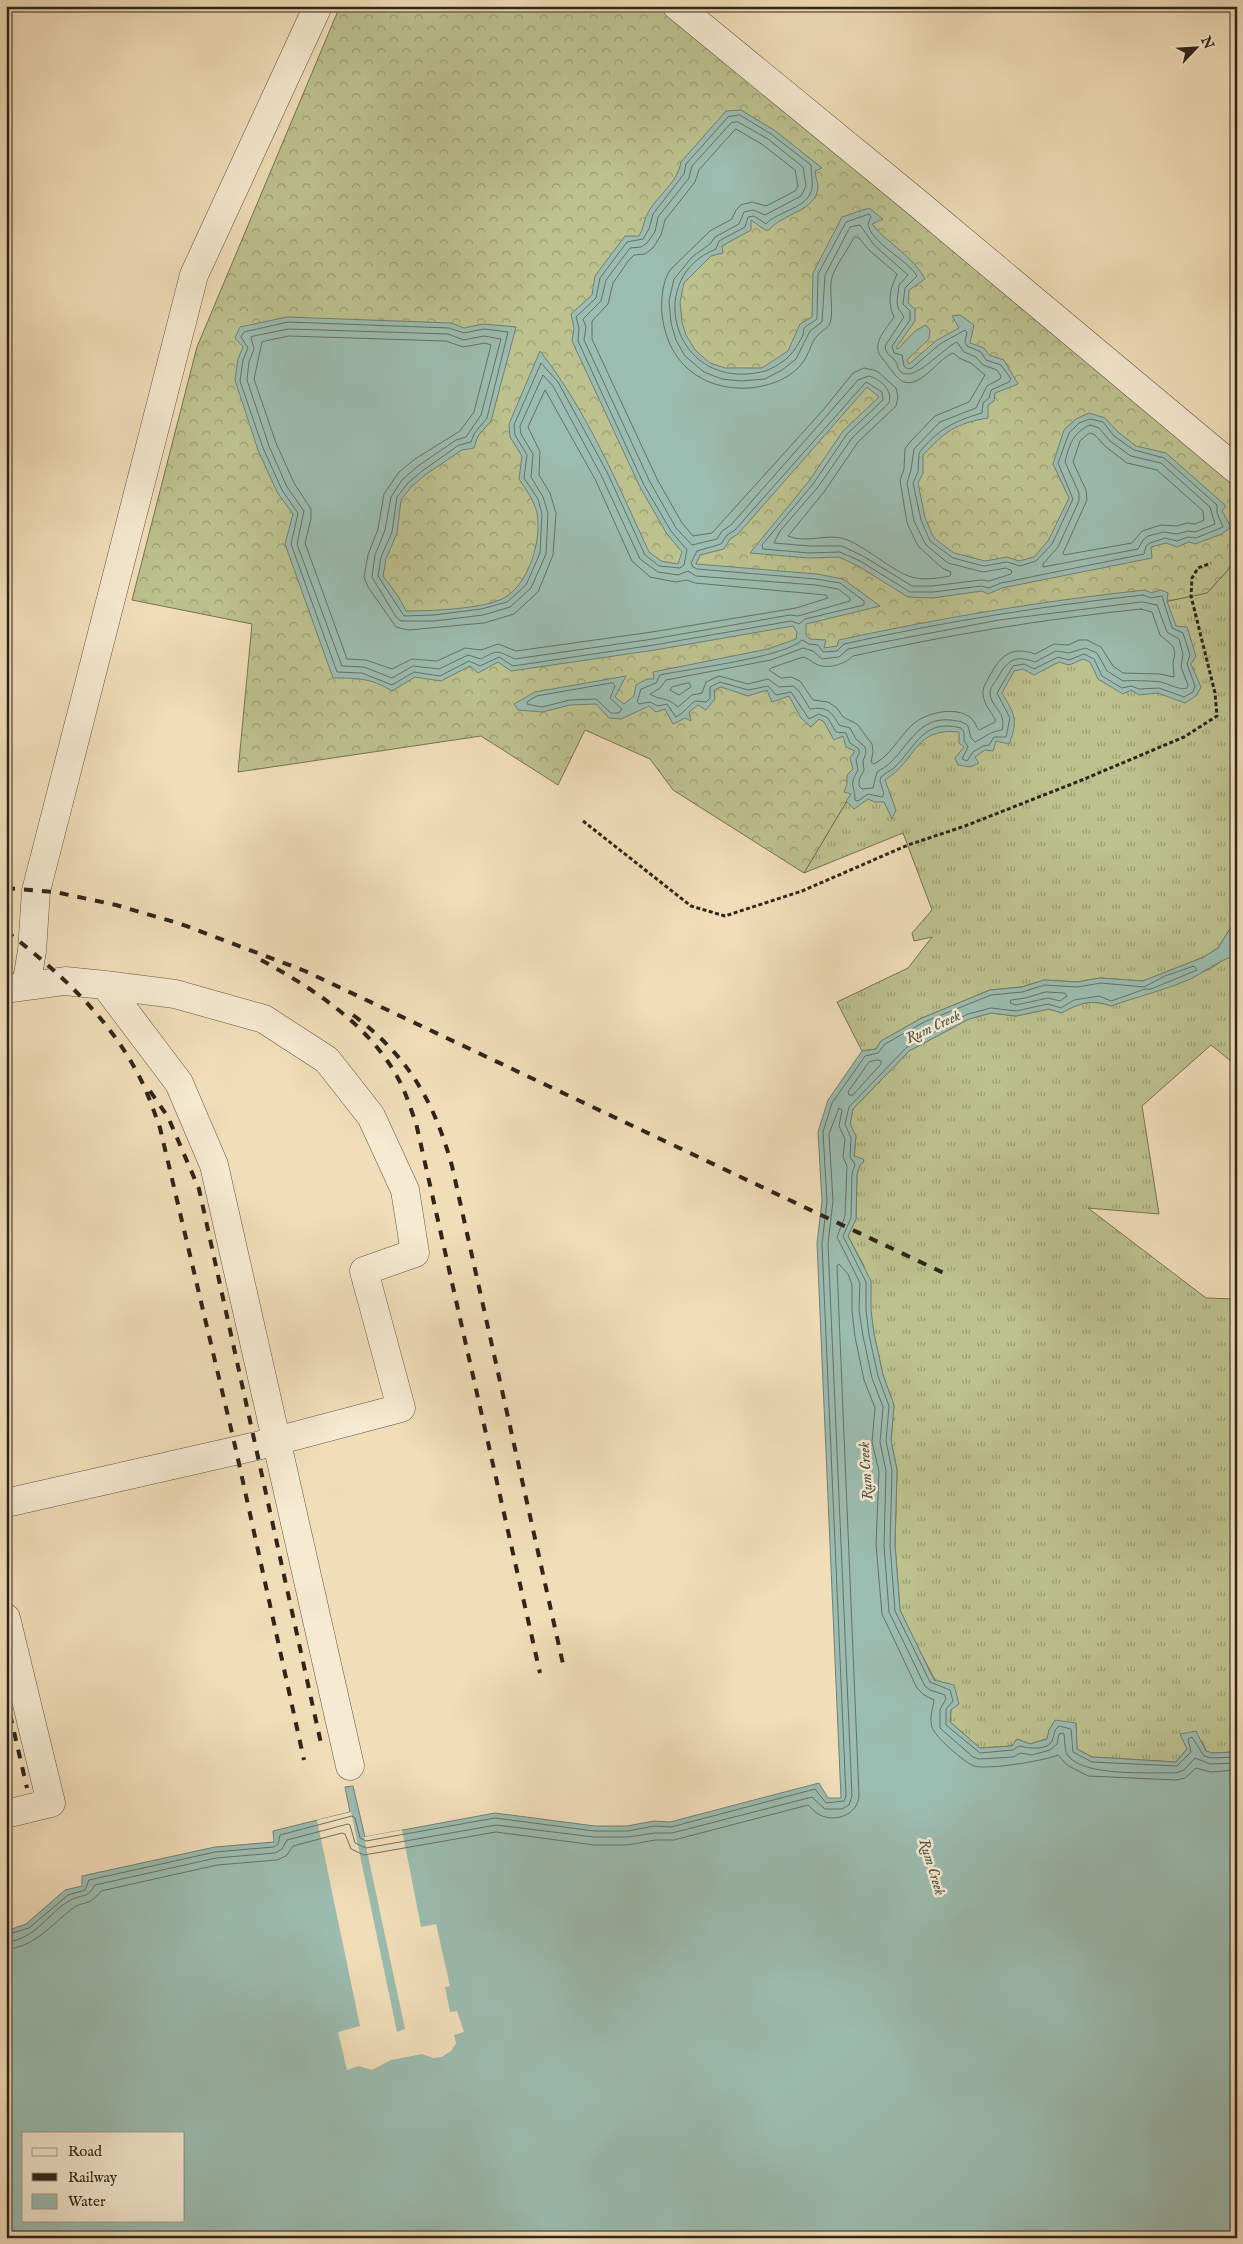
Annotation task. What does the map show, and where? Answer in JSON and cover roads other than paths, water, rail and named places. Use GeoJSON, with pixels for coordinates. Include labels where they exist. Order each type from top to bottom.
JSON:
{"type":"FeatureCollection","features":[{"type":"Feature","properties":{"kind":"lane"},"geometry":{"type":"LineString","coordinates":[[16,988],[32,951],[36,891],[194,275],[318,6]]}},
{"type":"Feature","properties":{"kind":"lane"},"geometry":{"type":"LineString","coordinates":[[677,6],[915,201],[1237,470]]}},
{"type":"Feature","properties":{"kind":"lane"},"geometry":{"type":"LineString","coordinates":[[6,1502],[276,1440],[401,1408],[364,1271],[415,1253],[405,1190],[371,1116],[327,1060],[264,1019],[175,994],[65,981],[16,988]]}},
{"type":"Feature","properties":{"kind":"lane"},"geometry":{"type":"LineString","coordinates":[[105,985],[179,1083],[214,1165],[350,1766]]}},
{"type":"Feature","properties":{"kind":"lane"},"geometry":{"type":"LineString","coordinates":[[6,1618],[51,1803],[6,1814]]}},
{"type":"Feature","properties":{"kind":"water"},"geometry":{"type":"Polygon","coordinates":[[[741,110],[774,130],[822,168],[815,171],[818,187],[812,202],[769,230],[765,230],[751,220],[751,230],[722,246],[723,253],[711,256],[684,283],[680,302],[682,322],[686,335],[695,350],[710,363],[725,368],[762,368],[788,351],[800,324],[812,317],[813,273],[842,217],[869,208],[883,219],[872,224],[914,264],[925,279],[909,290],[908,303],[915,309],[915,321],[896,348],[898,349],[915,331],[926,325],[930,330],[929,339],[907,360],[909,364],[937,340],[959,328],[952,316],[960,315],[974,325],[970,343],[984,348],[989,355],[1004,360],[1018,384],[995,393],[994,401],[988,405],[988,418],[967,423],[951,430],[923,455],[923,473],[918,483],[925,518],[934,538],[954,553],[985,561],[1007,557],[1019,561],[1034,557],[1048,541],[1069,498],[1053,464],[1064,430],[1076,419],[1089,413],[1105,418],[1118,432],[1136,446],[1166,453],[1226,506],[1222,511],[1231,527],[1222,534],[1195,544],[1189,542],[1177,547],[1166,543],[1151,547],[1152,558],[1002,588],[988,594],[982,591],[933,598],[908,597],[858,566],[839,557],[809,558],[750,553],[809,481],[843,431],[879,397],[867,387],[738,534],[730,539],[724,549],[700,555],[696,564],[817,574],[843,579],[880,606],[806,624],[806,635],[810,639],[826,640],[824,648],[837,646],[839,640],[953,617],[1068,599],[1145,590],[1151,593],[1161,590],[1168,593],[1167,601],[1176,626],[1187,627],[1196,656],[1191,664],[1201,687],[1197,695],[1185,703],[1158,693],[1139,695],[1131,690],[1123,694],[1098,679],[1090,662],[1083,659],[1069,665],[1059,662],[1034,675],[1023,669],[1014,671],[1002,693],[1014,717],[1014,728],[1009,744],[996,741],[993,751],[985,750],[975,757],[979,763],[970,767],[958,765],[955,758],[964,747],[959,743],[959,732],[944,732],[924,740],[896,772],[885,780],[896,810],[892,819],[884,802],[875,802],[868,799],[854,809],[846,801],[851,794],[844,792],[847,784],[847,775],[853,769],[850,758],[855,751],[846,747],[843,736],[834,740],[824,722],[819,719],[811,727],[801,718],[789,696],[772,702],[767,690],[748,696],[721,687],[714,690],[715,699],[706,710],[698,705],[689,712],[691,721],[685,718],[673,724],[665,709],[656,712],[649,706],[621,719],[609,718],[596,704],[570,705],[542,712],[518,710],[514,704],[535,692],[626,676],[615,697],[624,704],[634,696],[636,685],[647,679],[654,679],[653,672],[768,649],[796,639],[797,632],[793,626],[655,650],[511,671],[498,662],[478,673],[470,666],[441,681],[415,677],[392,691],[377,683],[364,680],[333,678],[285,544],[293,514],[277,492],[258,450],[235,380],[238,359],[243,347],[235,338],[240,327],[287,317],[451,323],[464,328],[483,324],[516,327],[491,421],[478,436],[474,448],[462,450],[425,475],[411,487],[401,500],[397,533],[386,559],[383,576],[398,596],[406,611],[456,609],[495,602],[513,591],[527,572],[535,548],[538,524],[537,513],[532,499],[519,479],[522,456],[510,437],[509,424],[540,351],[557,374],[587,423],[649,552],[661,561],[678,564],[682,552],[667,534],[640,487],[572,341],[574,328],[571,314],[592,295],[595,276],[625,236],[639,236],[647,214],[676,176],[681,162],[726,111],[741,110]]]}},
{"type":"Feature","properties":{"kind":"water","name":"Rum Creek"},"geometry":{"type":"Polygon","coordinates":[[[1237,918],[1235,956],[1223,960],[1188,980],[1111,1006],[1086,1003],[1062,1013],[1049,1009],[1016,1016],[991,1013],[969,1019],[909,1051],[853,1109],[850,1124],[856,1136],[854,1156],[863,1159],[864,1162],[860,1165],[857,1174],[856,1219],[848,1236],[871,1281],[871,1310],[874,1334],[883,1375],[894,1405],[891,1441],[897,1470],[895,1545],[900,1610],[934,1680],[954,1685],[959,1704],[951,1710],[950,1722],[980,1748],[1012,1746],[1017,1739],[1030,1744],[1047,1739],[1049,1730],[1055,1720],[1076,1723],[1077,1749],[1092,1757],[1176,1762],[1187,1749],[1180,1734],[1196,1731],[1206,1751],[1212,1753],[1235,1752],[1237,1754],[1237,2238],[6,2238],[6,1931],[26,1924],[65,1890],[82,1886],[82,1876],[215,1847],[274,1842],[273,1831],[350,1812],[345,1787],[353,1786],[365,1837],[495,1813],[595,1826],[627,1826],[654,1821],[670,1822],[819,1783],[828,1798],[841,1798],[817,1243],[822,1201],[818,1132],[828,1100],[862,1051],[876,1049],[881,1041],[922,1018],[990,990],[1022,987],[1044,980],[1077,982],[1100,978],[1143,981],[1204,957],[1218,948],[1237,918]]]}},
{"type":"Feature","properties":{"kind":"railway"},"geometry":{"type":"LineString","coordinates":[[6,888],[55,892],[116,905],[181,924],[305,971],[948,1275]]}},
{"type":"Feature","properties":{"kind":"railway"},"geometry":{"type":"LineString","coordinates":[[6,931],[63,979],[114,1035],[143,1084],[160,1128],[236,1450],[304,1760]]}},
{"type":"Feature","properties":{"kind":"railway"},"geometry":{"type":"LineString","coordinates":[[261,960],[321,997],[358,1027],[389,1063],[405,1093],[416,1123],[540,1673]]}},
{"type":"Feature","properties":{"kind":"railway"},"geometry":{"type":"LineString","coordinates":[[353,1015],[389,1047],[404,1064],[427,1100],[445,1143],[452,1166],[563,1664]]}},
{"type":"Feature","properties":{"kind":"railway"},"geometry":{"type":"LineString","coordinates":[[150,1091],[168,1117],[199,1189],[322,1748]]}},
{"type":"Feature","properties":{"kind":"railway"},"geometry":{"type":"LineString","coordinates":[[6,1697],[27,1788]]}},
{"type":"Feature","properties":{"kind":"railway"},"geometry":{"type":"LineString","coordinates":[[6,1786],[8,1793]]}}]}
